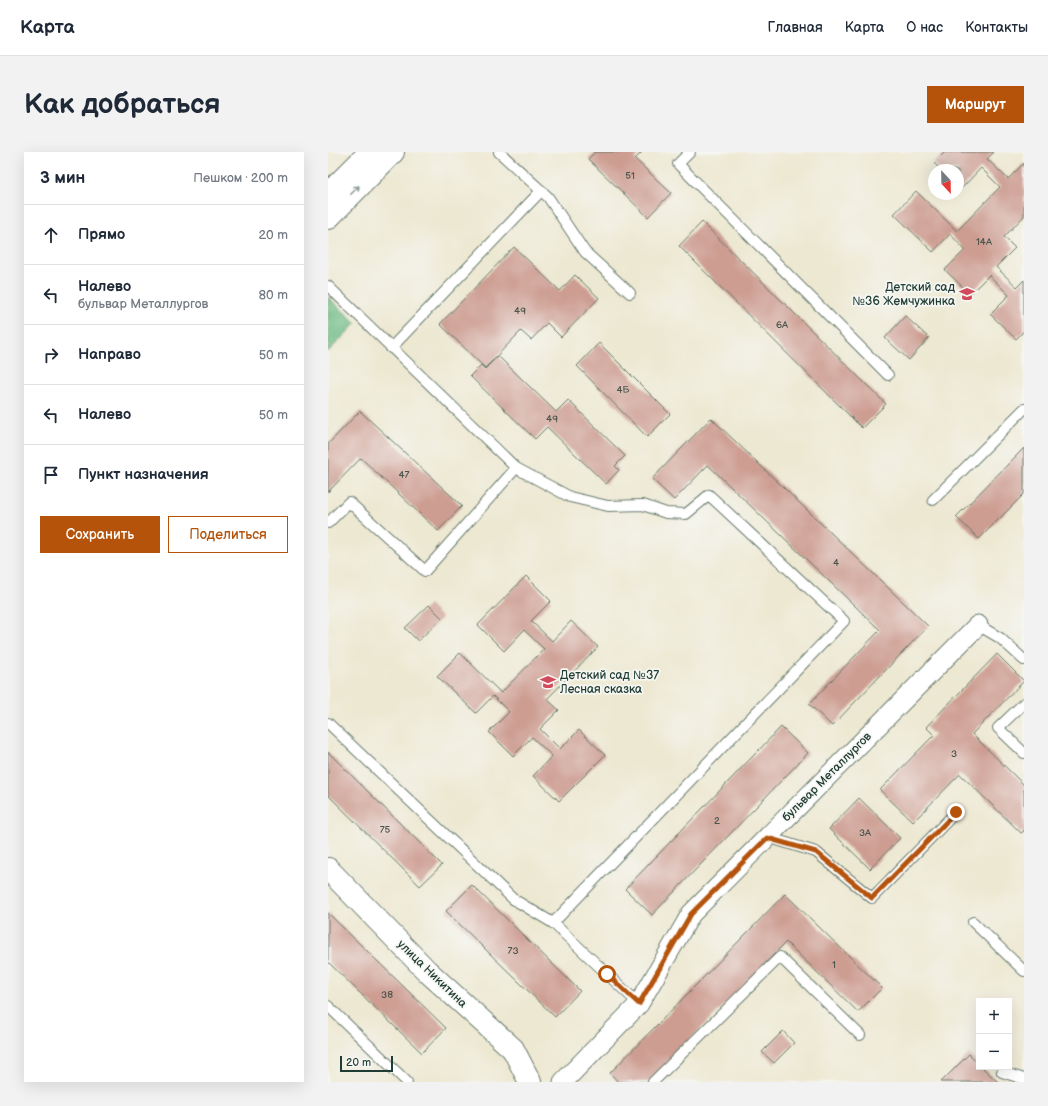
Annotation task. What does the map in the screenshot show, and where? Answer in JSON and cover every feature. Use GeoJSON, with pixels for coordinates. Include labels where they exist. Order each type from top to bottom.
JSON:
{"type":"FeatureCollection","features":[{"type":"Feature","properties":{"kind":"street"},"geometry":{"type":"LineString","coordinates":[[328,194],[370,152]]}},
{"type":"Feature","properties":{"kind":"street"},"geometry":{"type":"LineString","coordinates":[[328,218],[393,152]]}},
{"type":"Feature","properties":{"kind":"street","name":"бульвар Металлургов"},"geometry":{"type":"LineString","coordinates":[[564,1082],[639,1004],[691,914],[978,626]]}},
{"type":"Feature","properties":{"kind":"street","name":"улица Никитина"},"geometry":{"type":"LineString","coordinates":[[328,869],[427,971],[512,1049],[526,1079]]}},
{"type":"Feature","properties":{"kind":"lane"},"geometry":{"type":"LineString","coordinates":[[499,152],[548,197],[585,252],[630,293]]}},
{"type":"Feature","properties":{"kind":"lane"},"geometry":{"type":"LineString","coordinates":[[690,152],[678,164],[888,375]]}},
{"type":"Feature","properties":{"kind":"lane"},"geometry":{"type":"LineString","coordinates":[[391,348],[541,191]]}},
{"type":"Feature","properties":{"kind":"lane"},"geometry":{"type":"LineString","coordinates":[[328,286],[516,468],[570,497],[608,506],[643,505],[666,512],[686,514],[709,495],[844,621],[553,923]]}},
{"type":"Feature","properties":{"kind":"lane"},"geometry":{"type":"LineString","coordinates":[[933,500],[1024,409]]}},
{"type":"Feature","properties":{"kind":"lane"},"geometry":{"type":"LineString","coordinates":[[328,523],[349,502],[425,571],[516,468]]}},
{"type":"Feature","properties":{"kind":"lane"},"geometry":{"type":"LineString","coordinates":[[978,626],[1000,638],[1024,660]]}},
{"type":"Feature","properties":{"kind":"lane"},"geometry":{"type":"LineString","coordinates":[[1024,703],[998,728],[1024,753]]}},
{"type":"Feature","properties":{"kind":"lane"},"geometry":{"type":"LineString","coordinates":[[328,723],[513,899],[553,923],[639,1004]]}},
{"type":"Feature","properties":{"kind":"lane"},"geometry":{"type":"LineString","coordinates":[[767,838],[816,852],[872,898],[956,812]]}},
{"type":"Feature","properties":{"kind":"lane"},"geometry":{"type":"LineString","coordinates":[[973,922],[1024,971]]}},
{"type":"Feature","properties":{"kind":"lane"},"geometry":{"type":"LineString","coordinates":[[653,1082],[780,957],[860,1035]]}},
{"type":"Feature","properties":{"kind":"lane"},"geometry":{"type":"LineString","coordinates":[[328,1006],[407,1082]]}},
{"type":"Feature","properties":{"kind":"lane"},"geometry":{"type":"LineString","coordinates":[[1002,1072],[1024,1079]]}},
{"type":"Feature","properties":{"kind":"green space"},"geometry":{"type":"Polygon","coordinates":[[[328,297],[356,323],[328,352],[328,297]]]}},
{"type":"Feature","properties":{"kind":"building"},"geometry":{"type":"Polygon","coordinates":[[[595,152],[642,152],[635,159],[671,193],[648,217],[588,159],[595,152]]]}},
{"type":"Feature","properties":{"kind":"building"},"geometry":{"type":"Polygon","coordinates":[[[945,152],[994,152],[987,159],[1008,179],[1024,163],[1024,216],[1004,237],[1015,248],[996,267],[1017,287],[1024,280],[1024,331],[1016,339],[990,314],[1009,295],[989,275],[970,294],[945,270],[965,250],[950,234],[933,252],[894,214],[916,191],[957,231],[1000,187],[981,168],[964,186],[964,164],[934,163],[945,152]]]}},
{"type":"Feature","properties":{"kind":"building"},"geometry":{"type":"Polygon","coordinates":[[[702,222],[886,404],[862,428],[679,246],[702,222]]]}},
{"type":"Feature","properties":{"kind":"building"},"geometry":{"type":"Polygon","coordinates":[[[514,247],[560,291],[575,275],[599,298],[561,337],[547,323],[531,340],[521,331],[485,368],[440,324],[514,247]]]}},
{"type":"Feature","properties":{"kind":"building"},"geometry":{"type":"Polygon","coordinates":[[[905,316],[929,338],[909,360],[885,338],[905,316]]]}},
{"type":"Feature","properties":{"kind":"building"},"geometry":{"type":"Polygon","coordinates":[[[599,343],[670,414],[647,437],[577,366],[599,343]]]}},
{"type":"Feature","properties":{"kind":"building"},"geometry":{"type":"Polygon","coordinates":[[[498,356],[556,412],[568,400],[625,456],[615,466],[619,470],[606,484],[547,427],[535,439],[470,376],[481,365],[485,369],[498,356]]]}},
{"type":"Feature","properties":{"kind":"building"},"geometry":{"type":"Polygon","coordinates":[[[360,411],[462,506],[438,531],[361,458],[328,492],[328,444],[360,411]]]}},
{"type":"Feature","properties":{"kind":"building"},"geometry":{"type":"Polygon","coordinates":[[[711,418],[928,626],[832,726],[809,704],[880,630],[708,465],[674,500],[652,479],[711,418]]]}},
{"type":"Feature","properties":{"kind":"building"},"geometry":{"type":"Polygon","coordinates":[[[1024,448],[1024,494],[979,539],[956,517],[1024,448]]]}},
{"type":"Feature","properties":{"kind":"building"},"geometry":{"type":"Polygon","coordinates":[[[526,576],[551,601],[531,621],[552,641],[571,621],[598,647],[547,699],[559,710],[540,729],[560,749],[579,730],[605,755],[559,801],[533,776],[552,756],[532,737],[513,756],[489,732],[509,712],[493,696],[476,713],[437,676],[460,653],[501,693],[544,649],[524,630],[504,651],[478,625],[526,576]]]}},
{"type":"Feature","properties":{"kind":"building"},"geometry":{"type":"Polygon","coordinates":[[[429,605],[442,618],[418,641],[405,628],[429,605]]]}},
{"type":"Feature","properties":{"kind":"building"},"geometry":{"type":"Polygon","coordinates":[[[997,654],[1024,681],[972,734],[1024,785],[1024,831],[1021,833],[960,774],[913,822],[880,790],[934,735],[926,727],[997,654]]]}},
{"type":"Feature","properties":{"kind":"building"},"geometry":{"type":"Polygon","coordinates":[[[781,727],[808,753],[652,915],[625,889],[781,727]]]}},
{"type":"Feature","properties":{"kind":"building"},"geometry":{"type":"Polygon","coordinates":[[[328,752],[442,865],[420,886],[328,795],[328,752]]]}},
{"type":"Feature","properties":{"kind":"building"},"geometry":{"type":"Polygon","coordinates":[[[859,798],[900,838],[870,869],[829,829],[859,798]]]}},
{"type":"Feature","properties":{"kind":"building"},"geometry":{"type":"Polygon","coordinates":[[[472,885],[580,991],[555,1017],[446,911],[472,885]]]}},
{"type":"Feature","properties":{"kind":"building"},"geometry":{"type":"Polygon","coordinates":[[[785,894],[882,988],[858,1012],[786,942],[649,1082],[618,1082],[610,1073],[785,894]]]}},
{"type":"Feature","properties":{"kind":"building"},"geometry":{"type":"Polygon","coordinates":[[[328,913],[446,1028],[422,1053],[328,962],[328,913]]]}},
{"type":"Feature","properties":{"kind":"building"},"geometry":{"type":"Polygon","coordinates":[[[783,1031],[794,1043],[774,1063],[762,1052],[783,1031]]]}},
{"type":"Feature","properties":{"kind":"building"},"geometry":{"type":"Polygon","coordinates":[[[969,1054],[976,1061],[976,1070],[985,1070],[998,1082],[941,1082],[969,1054]]]}},
{"type":"Feature","properties":{"kind":"place","name":"Детский сад №36 Жемчужинка"},"geometry":{"type":"Point","coordinates":[967,294]}},
{"type":"Feature","properties":{"kind":"place","name":"Детский сад №37 Лесная сказка"},"geometry":{"type":"Point","coordinates":[548,682]}},
{"type":"Feature","properties":{"kind":"route"},"geometry":{"type":"LineString","coordinates":[[607,974],[639,1004],[691,914],[767,838],[816,852],[872,898],[956,812]]}}]}
